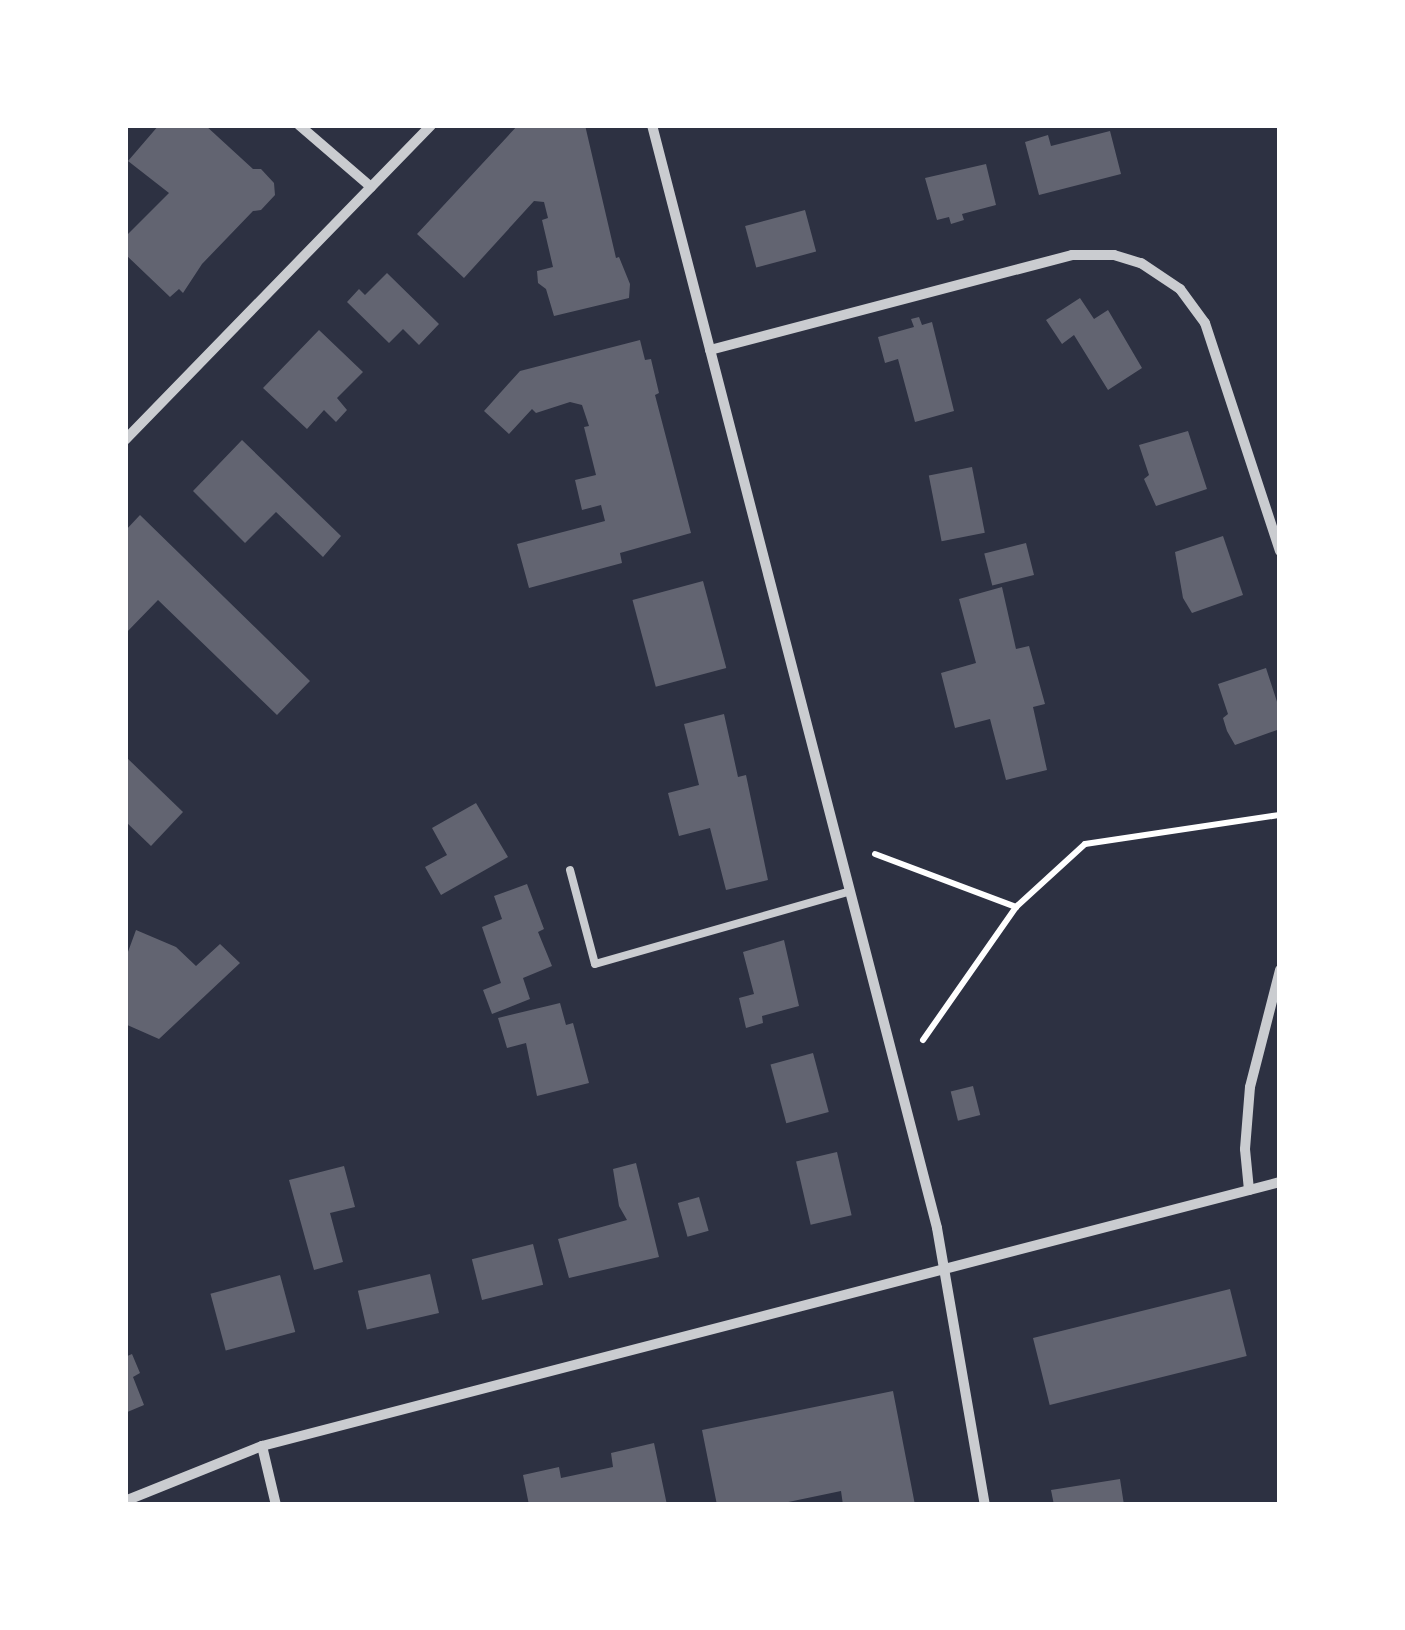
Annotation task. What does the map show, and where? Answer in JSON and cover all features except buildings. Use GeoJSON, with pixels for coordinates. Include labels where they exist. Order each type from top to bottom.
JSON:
{"type":"FeatureCollection","features":[{"type":"Feature","properties":{"kind":"street"},"geometry":{"type":"LineString","coordinates":[[299,125],[371,187]]}},
{"type":"Feature","properties":{"kind":"street"},"geometry":{"type":"LineString","coordinates":[[125,440],[431,125]]}},
{"type":"Feature","properties":{"kind":"street"},"geometry":{"type":"LineString","coordinates":[[652,125],[945,1270],[985,1505]]}},
{"type":"Feature","properties":{"kind":"street"},"geometry":{"type":"LineString","coordinates":[[710,350],[1072,255],[1114,255],[1141,263],[1180,289],[1205,323],[1280,552]]}},
{"type":"Feature","properties":{"kind":"street"},"geometry":{"type":"LineString","coordinates":[[1249,1190],[1245,1149],[1250,1088],[1280,970]]}},
{"type":"Feature","properties":{"kind":"street"},"geometry":{"type":"LineString","coordinates":[[125,1501],[262,1446],[1280,1182]]}},
{"type":"Feature","properties":{"kind":"street"},"geometry":{"type":"LineString","coordinates":[[262,1446],[276,1505]]}},
{"type":"Feature","properties":{"kind":"lane"},"geometry":{"type":"LineString","coordinates":[[570,870],[595,964],[848,892]]}},
{"type":"Feature","properties":{"kind":"path"},"geometry":{"type":"LineString","coordinates":[[923,1040],[1016,906],[1084,844],[1280,815]]}},
{"type":"Feature","properties":{"kind":"path"},"geometry":{"type":"LineString","coordinates":[[875,854],[1016,906]]}}]}
